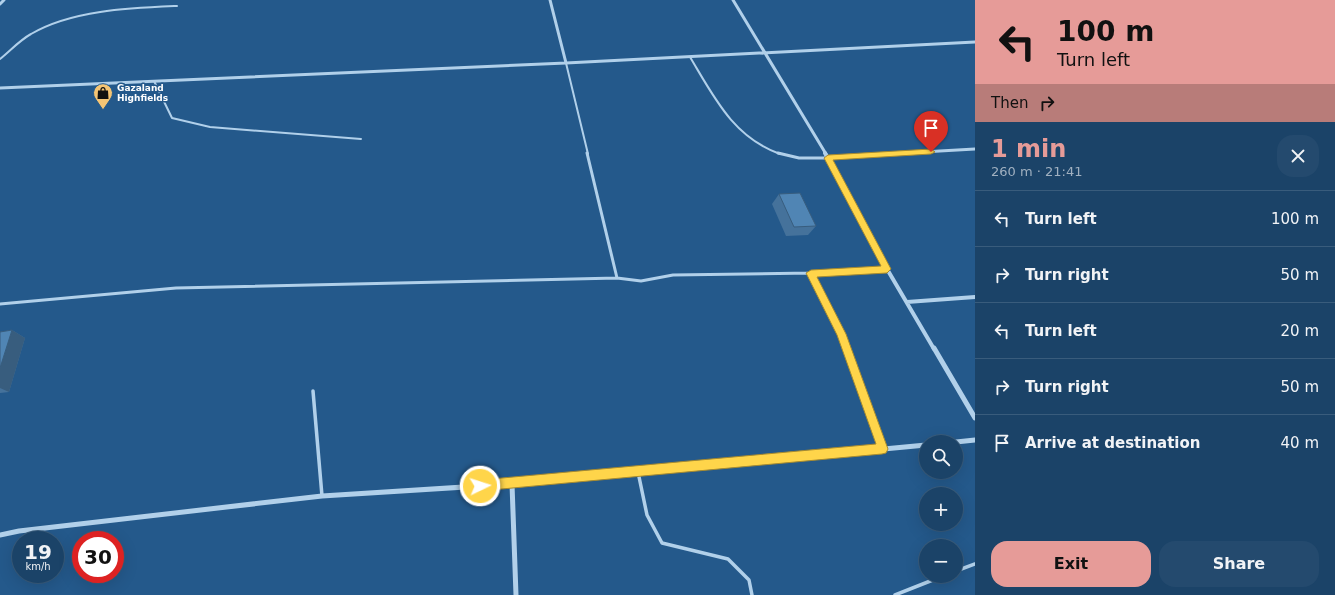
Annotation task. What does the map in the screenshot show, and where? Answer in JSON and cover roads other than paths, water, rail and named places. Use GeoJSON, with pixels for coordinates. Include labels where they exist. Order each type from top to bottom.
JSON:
{"type":"FeatureCollection","features":[{"type":"Feature","properties":{"kind":"street"},"geometry":{"type":"LineString","coordinates":[[0,4],[4,0]]}},
{"type":"Feature","properties":{"kind":"street"},"geometry":{"type":"LineString","coordinates":[[550,0],[566,63]]}},
{"type":"Feature","properties":{"kind":"street"},"geometry":{"type":"LineString","coordinates":[[733,0],[828,158],[887,269],[975,418]]}},
{"type":"Feature","properties":{"kind":"street"},"geometry":{"type":"LineString","coordinates":[[0,88],[566,63],[975,42]]}},
{"type":"Feature","properties":{"kind":"street"},"geometry":{"type":"LineString","coordinates":[[828,158],[975,149]]}},
{"type":"Feature","properties":{"kind":"street"},"geometry":{"type":"LineString","coordinates":[[907,302],[975,297]]}},
{"type":"Feature","properties":{"kind":"street"},"geometry":{"type":"LineString","coordinates":[[963,441],[975,440]]}},
{"type":"Feature","properties":{"kind":"street"},"geometry":{"type":"LineString","coordinates":[[0,535],[19,531],[322,496],[512,484],[919,446]]}},
{"type":"Feature","properties":{"kind":"street"},"geometry":{"type":"LineString","coordinates":[[512,484],[516,595]]}},
{"type":"Feature","properties":{"kind":"lane"},"geometry":{"type":"LineString","coordinates":[[0,59],[30,34],[65,19],[100,13],[177,6]]}},
{"type":"Feature","properties":{"kind":"lane"},"geometry":{"type":"LineString","coordinates":[[690,57],[724,111],[739,130],[762,146],[781,155],[796,158],[828,158]]}},
{"type":"Feature","properties":{"kind":"lane"},"geometry":{"type":"LineString","coordinates":[[566,63],[617,278]]}},
{"type":"Feature","properties":{"kind":"lane"},"geometry":{"type":"LineString","coordinates":[[154,81],[172,118],[210,127],[361,139]]}},
{"type":"Feature","properties":{"kind":"lane"},"geometry":{"type":"LineString","coordinates":[[0,304],[176,288],[617,278],[641,281],[673,275],[811,273],[887,269]]}},
{"type":"Feature","properties":{"kind":"lane"},"geometry":{"type":"LineString","coordinates":[[811,273],[841,334],[882,449]]}},
{"type":"Feature","properties":{"kind":"lane"},"geometry":{"type":"LineString","coordinates":[[314,391],[322,496]]}},
{"type":"Feature","properties":{"kind":"lane"},"geometry":{"type":"LineString","coordinates":[[638,472],[647,515],[662,543],[728,559],[749,580],[752,595]]}},
{"type":"Feature","properties":{"kind":"lane"},"geometry":{"type":"LineString","coordinates":[[963,568],[975,564]]}},
{"type":"Feature","properties":{"kind":"lane"},"geometry":{"type":"LineString","coordinates":[[895,595],[925,583]]}},
{"type":"Feature","properties":{"kind":"place","name":"Gazaland Highfields"},"geometry":{"type":"Point","coordinates":[103,110]}}]}
